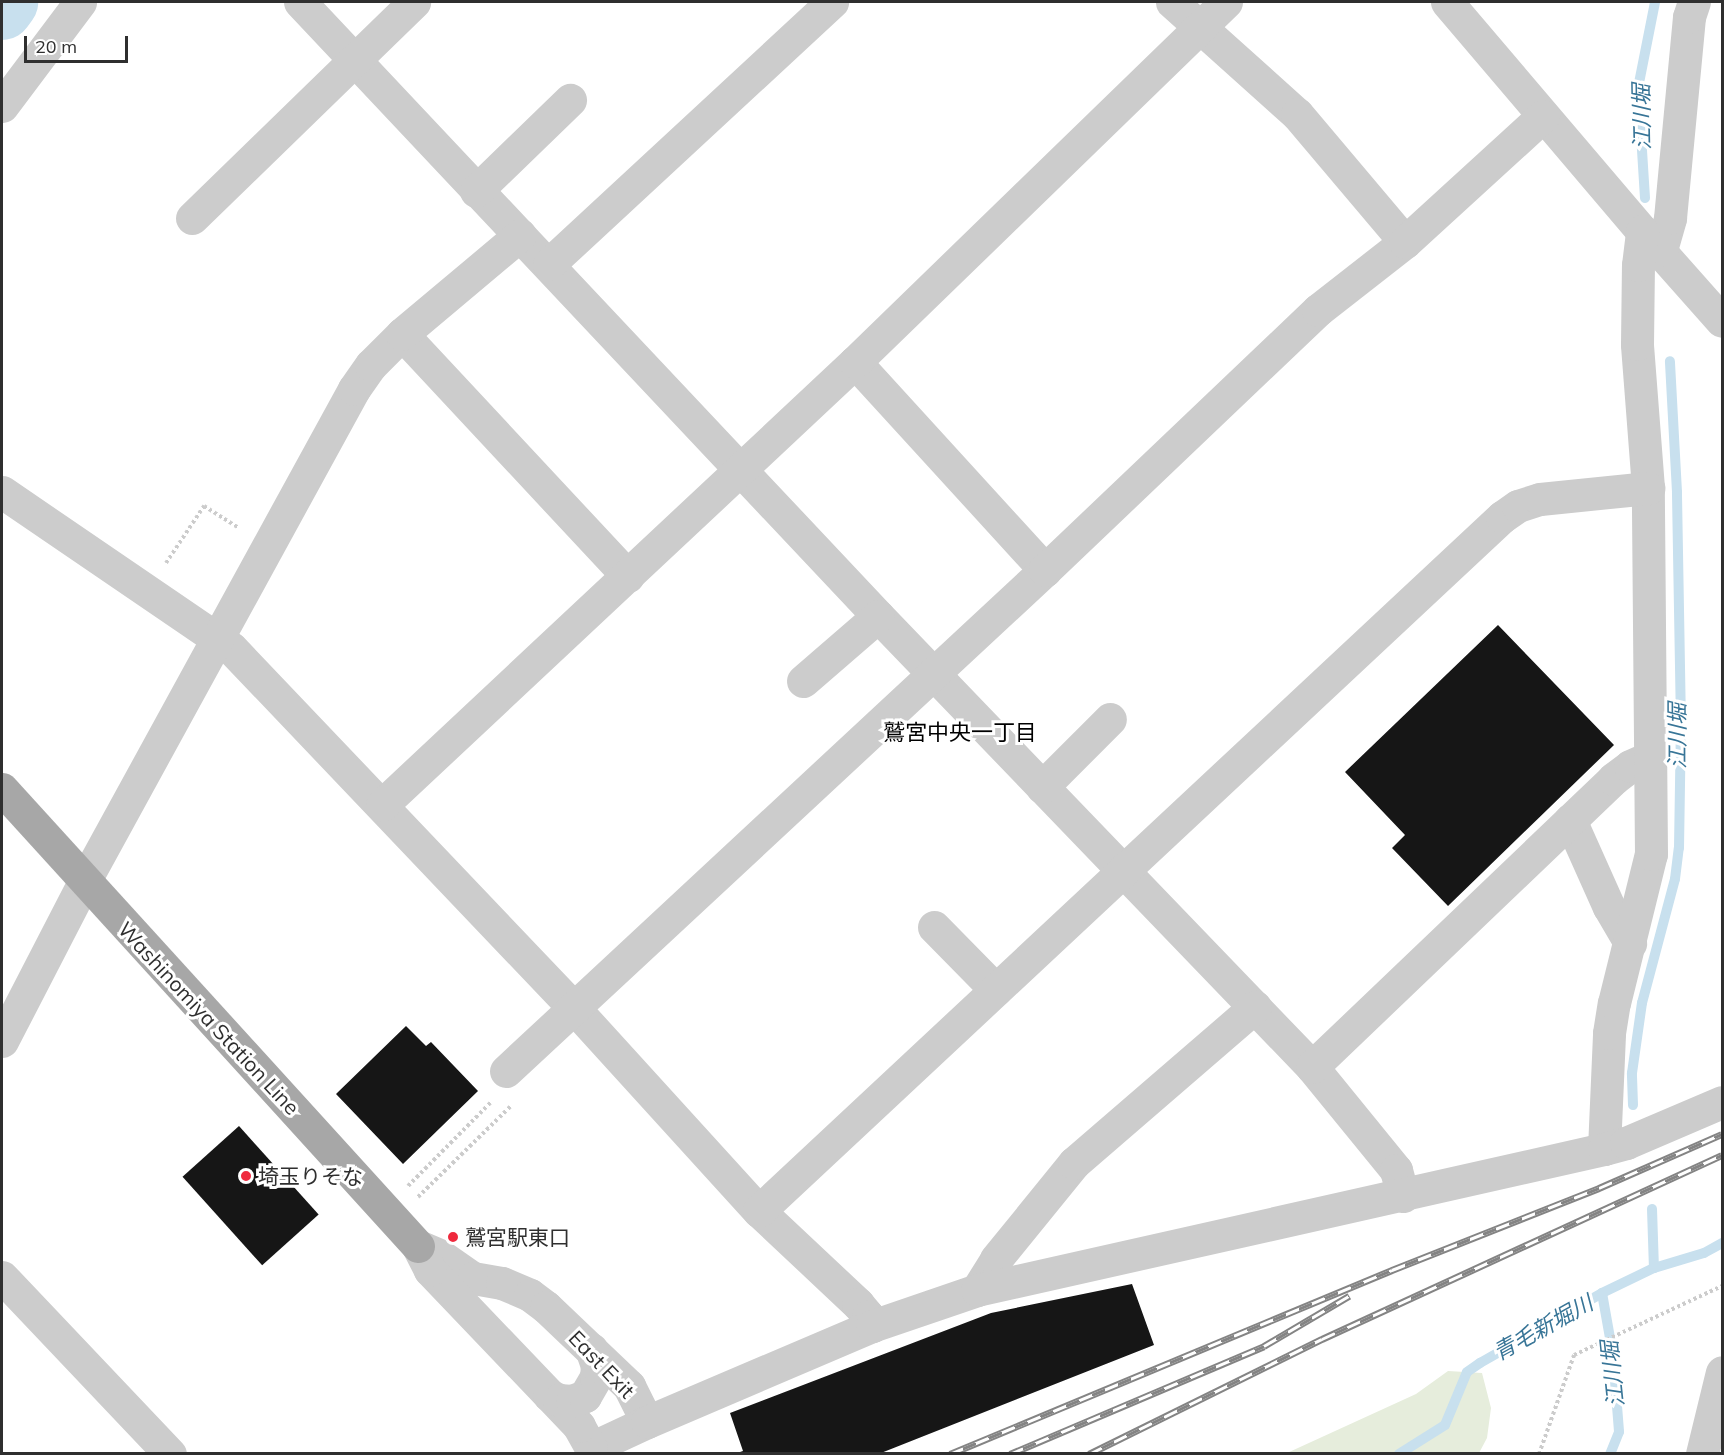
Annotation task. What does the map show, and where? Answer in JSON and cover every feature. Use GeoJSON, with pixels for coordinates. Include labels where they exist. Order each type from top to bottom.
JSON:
{"type":"FeatureCollection","features":[{"type":"Feature","properties":{"kind":"main road","name":"Washinomiya Station Line"},"geometry":{"type":"LineString","coordinates":[[2,789],[84,882],[418,1246]]}},
{"type":"Feature","properties":{"kind":"street"},"geometry":{"type":"LineString","coordinates":[[2,106],[80,2]]}},
{"type":"Feature","properties":{"kind":"street"},"geometry":{"type":"LineString","coordinates":[[300,2],[932,673],[1312,1067],[1396,1170],[1403,1196]]}},
{"type":"Feature","properties":{"kind":"street"},"geometry":{"type":"LineString","coordinates":[[192,218],[414,2]]}},
{"type":"Feature","properties":{"kind":"street"},"geometry":{"type":"LineString","coordinates":[[549,264],[832,2]]}},
{"type":"Feature","properties":{"kind":"street"},"geometry":{"type":"LineString","coordinates":[[1172,2],[1297,114],[1405,242]]}},
{"type":"Feature","properties":{"kind":"street"},"geometry":{"type":"LineString","coordinates":[[382,805],[628,576],[740,467],[855,362],[1226,2]]}},
{"type":"Feature","properties":{"kind":"street"},"geometry":{"type":"LineString","coordinates":[[1447,2],[1722,321]]}},
{"type":"Feature","properties":{"kind":"street"},"geometry":{"type":"LineString","coordinates":[[1604,1149],[1609,1033],[1614,1003],[1651,854],[1652,756],[1648,488],[1637,344],[1638,265],[1651,241],[1670,218],[1688,28],[1694,2]]}},
{"type":"Feature","properties":{"kind":"street"},"geometry":{"type":"LineString","coordinates":[[476,191],[570,100]]}},
{"type":"Feature","properties":{"kind":"street"},"geometry":{"type":"LineString","coordinates":[[506,1071],[1045,570],[1318,310],[1405,242],[1543,116]]}},
{"type":"Feature","properties":{"kind":"street"},"geometry":{"type":"LineString","coordinates":[[2,1041],[84,882],[354,389],[371,365],[402,334],[520,235]]}},
{"type":"Feature","properties":{"kind":"street"},"geometry":{"type":"LineString","coordinates":[[402,334],[628,576]]}},
{"type":"Feature","properties":{"kind":"street"},"geometry":{"type":"LineString","coordinates":[[855,362],[1045,570]]}},
{"type":"Feature","properties":{"kind":"street"},"geometry":{"type":"LineString","coordinates":[[759,1210],[1502,517],[1518,507],[1540,499],[1648,488]]}},
{"type":"Feature","properties":{"kind":"street"},"geometry":{"type":"LineString","coordinates":[[2,492],[147,592],[218,637],[382,805],[574,1008],[759,1210],[858,1304],[868,1316],[872,1326]]}},
{"type":"Feature","properties":{"kind":"street"},"geometry":{"type":"LineString","coordinates":[[803,681],[878,616]]}},
{"type":"Feature","properties":{"kind":"street"},"geometry":{"type":"LineString","coordinates":[[1042,787],[1110,719]]}},
{"type":"Feature","properties":{"kind":"street"},"geometry":{"type":"LineString","coordinates":[[1312,1067],[1570,820],[1630,766],[1652,756]]}},
{"type":"Feature","properties":{"kind":"street"},"geometry":{"type":"LineString","coordinates":[[1570,820],[1613,916],[1630,943]]}},
{"type":"Feature","properties":{"kind":"street"},"geometry":{"type":"LineString","coordinates":[[934,927],[996,990]]}},
{"type":"Feature","properties":{"kind":"street"},"geometry":{"type":"LineString","coordinates":[[977,1290],[996,1259],[1074,1163],[1255,1007]]}},
{"type":"Feature","properties":{"kind":"street"},"geometry":{"type":"LineString","coordinates":[[647,1422],[872,1326],[977,1290],[1100,1260],[1403,1196],[1604,1149],[1626,1143],[1722,1102]]}},
{"type":"Feature","properties":{"kind":"street","name":"East Exit"},"geometry":{"type":"LineString","coordinates":[[418,1246],[441,1256],[473,1278],[502,1283],[530,1295],[629,1386],[647,1422],[585,1451],[579,1426],[430,1270],[418,1246]]}},
{"type":"Feature","properties":{"kind":"street"},"geometry":{"type":"LineString","coordinates":[[2,1277],[170,1454]]}},
{"type":"Feature","properties":{"kind":"street"},"geometry":{"type":"LineString","coordinates":[[549,1395],[559,1400],[572,1401],[585,1396],[596,1377],[597,1366],[591,1349]]}},
{"type":"Feature","properties":{"kind":"street"},"geometry":{"type":"LineString","coordinates":[[1702,1454],[1721,1389]]}},
{"type":"Feature","properties":{"kind":"path"},"geometry":{"type":"LineString","coordinates":[[147,592],[204,506],[268,546]]}},
{"type":"Feature","properties":{"kind":"path"},"geometry":{"type":"LineString","coordinates":[[408,1187],[505,1088],[506,1071]]}},
{"type":"Feature","properties":{"kind":"path"},"geometry":{"type":"LineString","coordinates":[[418,1197],[515,1102]]}},
{"type":"Feature","properties":{"kind":"path"},"geometry":{"type":"LineString","coordinates":[[1539,1454],[1570,1360],[1587,1348],[1722,1286]]}},
{"type":"Feature","properties":{"kind":"green space"},"geometry":{"type":"Polygon","coordinates":[[[1448,1371],[1482,1373],[1491,1408],[1487,1438],[1479,1453],[1287,1453],[1416,1394],[1448,1371]]]}},
{"type":"Feature","properties":{"kind":"building"},"geometry":{"type":"Polygon","coordinates":[[[1498,625],[1614,745],[1448,906],[1392,848],[1405,835],[1345,772],[1498,625]]]}},
{"type":"Feature","properties":{"kind":"building"},"geometry":{"type":"Polygon","coordinates":[[[406,1026],[426,1046],[431,1042],[478,1091],[403,1164],[336,1094],[406,1026]]]}},
{"type":"Feature","properties":{"kind":"building"},"geometry":{"type":"Polygon","coordinates":[[[239,1126],[319,1214],[262,1265],[183,1177],[239,1126]]]}},
{"type":"Feature","properties":{"kind":"building"},"geometry":{"type":"Polygon","coordinates":[[[1132,1284],[1154,1345],[881,1453],[737,1453],[743,1451],[730,1413],[991,1313],[1132,1284]]]}},
{"type":"Feature","properties":{"kind":"waterway"},"geometry":{"type":"LineString","coordinates":[[2,9],[7,2]]}},
{"type":"Feature","properties":{"kind":"waterway","name":"江川堀"},"geometry":{"type":"LineString","coordinates":[[1645,198],[1638,88],[1655,2]]}},
{"type":"Feature","properties":{"kind":"waterway","name":"江川堀"},"geometry":{"type":"LineString","coordinates":[[1633,1105],[1632,1073],[1642,1003],[1675,879],[1679,848],[1681,724],[1677,492],[1670,361]]}},
{"type":"Feature","properties":{"kind":"waterway","name":"江川堀"},"geometry":{"type":"LineString","coordinates":[[1652,1209],[1654,1268]]}},
{"type":"Feature","properties":{"kind":"waterway","name":"青毛新堀川"},"geometry":{"type":"LineString","coordinates":[[1399,1454],[1445,1425],[1467,1372],[1480,1363],[1602,1293],[1654,1268],[1704,1253],[1722,1243]]}},
{"type":"Feature","properties":{"kind":"waterway","name":"江川堀"},"geometry":{"type":"LineString","coordinates":[[1602,1293],[1613,1355],[1619,1432],[1610,1454]]}},
{"type":"Feature","properties":{"kind":"railway"},"geometry":{"type":"LineString","coordinates":[[950,1454],[1392,1270],[1599,1188],[1722,1134]]}},
{"type":"Feature","properties":{"kind":"railway"},"geometry":{"type":"LineString","coordinates":[[1089,1454],[1322,1339],[1722,1155]]}},
{"type":"Feature","properties":{"kind":"railway"},"geometry":{"type":"LineString","coordinates":[[1010,1454],[1264,1346],[1349,1296]]}},
{"type":"Feature","properties":{"kind":"place","name":"埼玉りそな"},"geometry":{"type":"Point","coordinates":[246,1176]}},
{"type":"Feature","properties":{"kind":"place","name":"鷲宮駅東口"},"geometry":{"type":"Point","coordinates":[453,1237]}},
{"type":"Feature","properties":{"kind":"district","name":"鷲宮中央一丁目"},"geometry":{"type":"Point","coordinates":[960,733]}}]}
